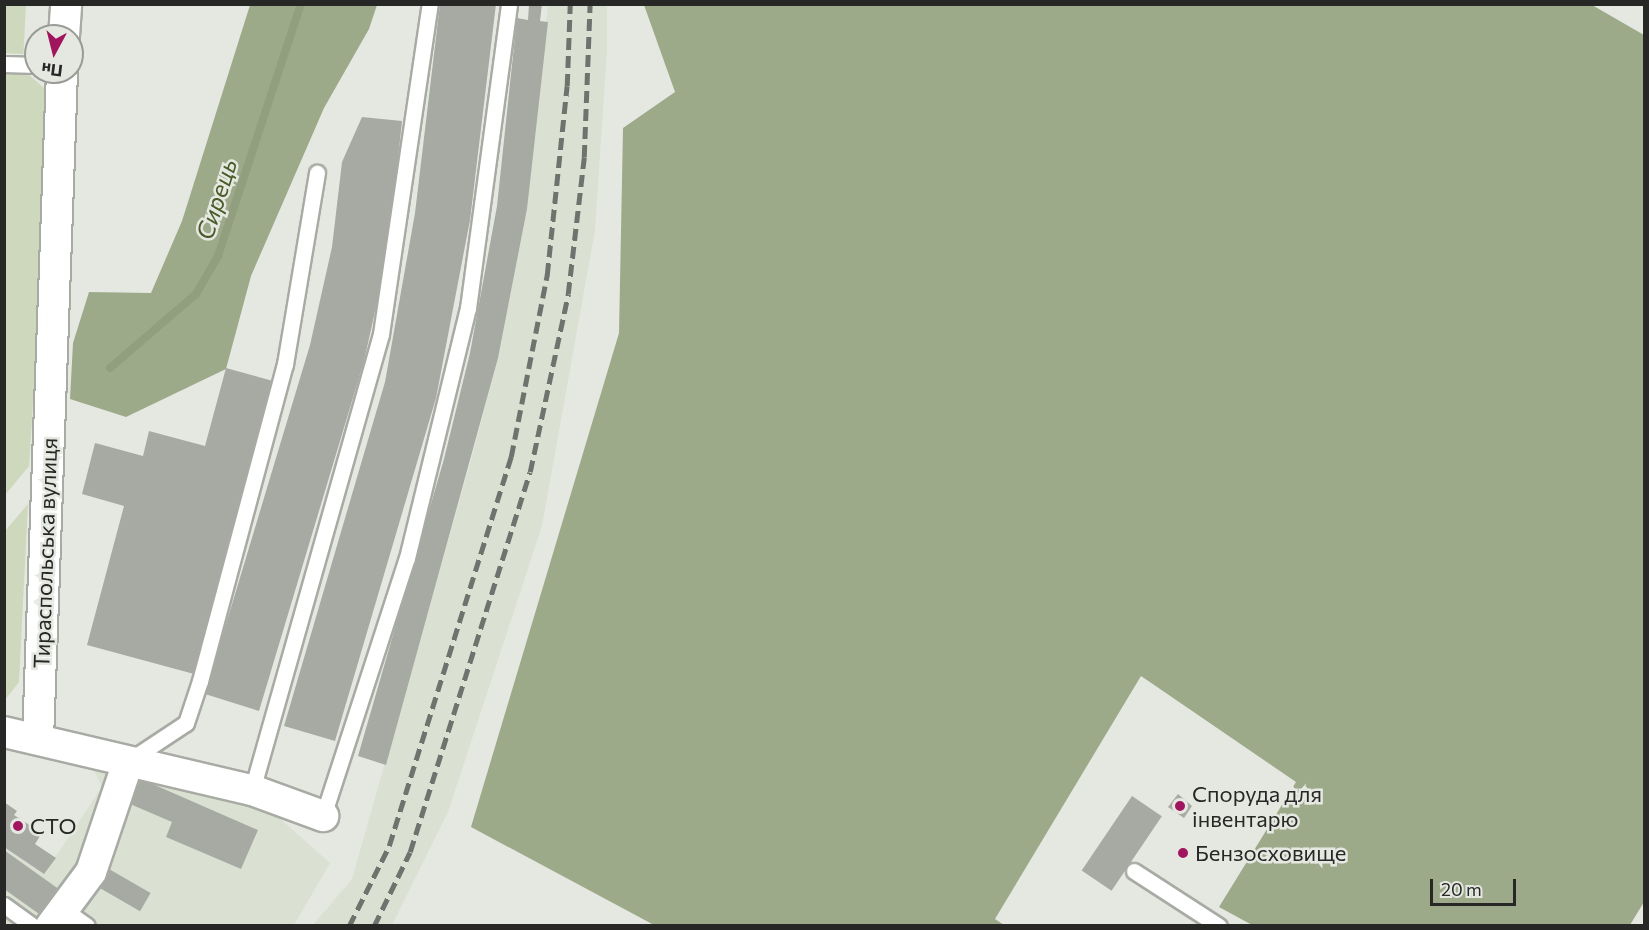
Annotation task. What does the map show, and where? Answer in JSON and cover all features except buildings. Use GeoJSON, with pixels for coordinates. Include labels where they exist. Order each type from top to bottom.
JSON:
{"type":"FeatureCollection","features":[{"type":"Feature","properties":{"kind":"street"},"geometry":{"type":"LineString","coordinates":[[65,24],[66,4]]}},
{"type":"Feature","properties":{"kind":"street","name":"Тираспольська вулиця"},"geometry":{"type":"LineString","coordinates":[[38,739],[63,84]]}},
{"type":"Feature","properties":{"kind":"street"},"geometry":{"type":"LineString","coordinates":[[4,732],[252,790],[323,816]]}},
{"type":"Feature","properties":{"kind":"street"},"geometry":{"type":"LineString","coordinates":[[57,917],[91,872],[128,762]]}},
{"type":"Feature","properties":{"kind":"lane"},"geometry":{"type":"LineString","coordinates":[[252,790],[381,334],[430,4]]}},
{"type":"Feature","properties":{"kind":"lane"},"geometry":{"type":"LineString","coordinates":[[323,816],[407,558],[468,308],[509,4]]}},
{"type":"Feature","properties":{"kind":"lane"},"geometry":{"type":"LineString","coordinates":[[4,64],[24,65]]}},
{"type":"Feature","properties":{"kind":"lane"},"geometry":{"type":"LineString","coordinates":[[128,762],[186,723],[200,681],[285,364],[317,173]]}},
{"type":"Feature","properties":{"kind":"lane"},"geometry":{"type":"LineString","coordinates":[[1134,871],[1219,926]]}},
{"type":"Feature","properties":{"kind":"lane"},"geometry":{"type":"LineString","coordinates":[[4,905],[33,926]]}},
{"type":"Feature","properties":{"kind":"lane"},"geometry":{"type":"LineString","coordinates":[[57,917],[87,926]]}},
{"type":"Feature","properties":{"kind":"shaded area"},"geometry":{"type":"Polygon","coordinates":[[[548,5],[607,5],[607,50],[595,230],[542,526],[448,812],[392,925],[312,926],[352,879],[498,358],[527,209],[548,5]]]}},
{"type":"Feature","properties":{"kind":"shaded area"},"geometry":{"type":"Polygon","coordinates":[[[87,757],[267,807],[330,863],[294,925],[5,926],[4,847],[44,874],[102,787],[87,757]]]}},
{"type":"Feature","properties":{"kind":"green space"},"geometry":{"type":"Polygon","coordinates":[[[5,4],[26,5],[23,54],[4,53],[5,4]]]}},
{"type":"Feature","properties":{"kind":"green space"},"geometry":{"type":"Polygon","coordinates":[[[250,5],[377,5],[369,29],[324,108],[251,276],[226,369],[126,417],[70,399],[73,343],[89,292],[151,293],[182,221],[250,5]]]}},
{"type":"Feature","properties":{"kind":"green space"},"geometry":{"type":"Polygon","coordinates":[[[644,5],[1592,5],[1644,35],[1644,902],[1630,925],[1252,925],[1219,907],[1296,782],[1141,676],[995,919],[1004,925],[654,925],[471,827],[619,333],[623,128],[675,92],[644,5]]]}},
{"type":"Feature","properties":{"kind":"green space"},"geometry":{"type":"Polygon","coordinates":[[[5,73],[24,74],[24,84],[39,84],[52,95],[29,466],[5,495],[5,73]]]}},
{"type":"Feature","properties":{"kind":"green space"},"geometry":{"type":"Polygon","coordinates":[[[28,504],[19,682],[5,700],[5,531],[28,504]]]}},
{"type":"Feature","properties":{"kind":"waterway","name":"Сирець"},"geometry":{"type":"LineString","coordinates":[[110,368],[196,294],[218,256],[301,4]]}},
{"type":"Feature","properties":{"kind":"railway"},"geometry":{"type":"LineString","coordinates":[[349,926],[389,846],[511,457],[547,275],[567,86],[570,4]]}},
{"type":"Feature","properties":{"kind":"railway"},"geometry":{"type":"LineString","coordinates":[[374,926],[410,852],[530,472],[568,294],[584,157],[590,4]]}},
{"type":"Feature","properties":{"kind":"place","name":"Споруда для інвентарю"},"geometry":{"type":"Point","coordinates":[1180,806]}},
{"type":"Feature","properties":{"kind":"place","name":"СТО"},"geometry":{"type":"Point","coordinates":[18,826]}},
{"type":"Feature","properties":{"kind":"place","name":"Бензосховище"},"geometry":{"type":"Point","coordinates":[1183,853]}}]}
